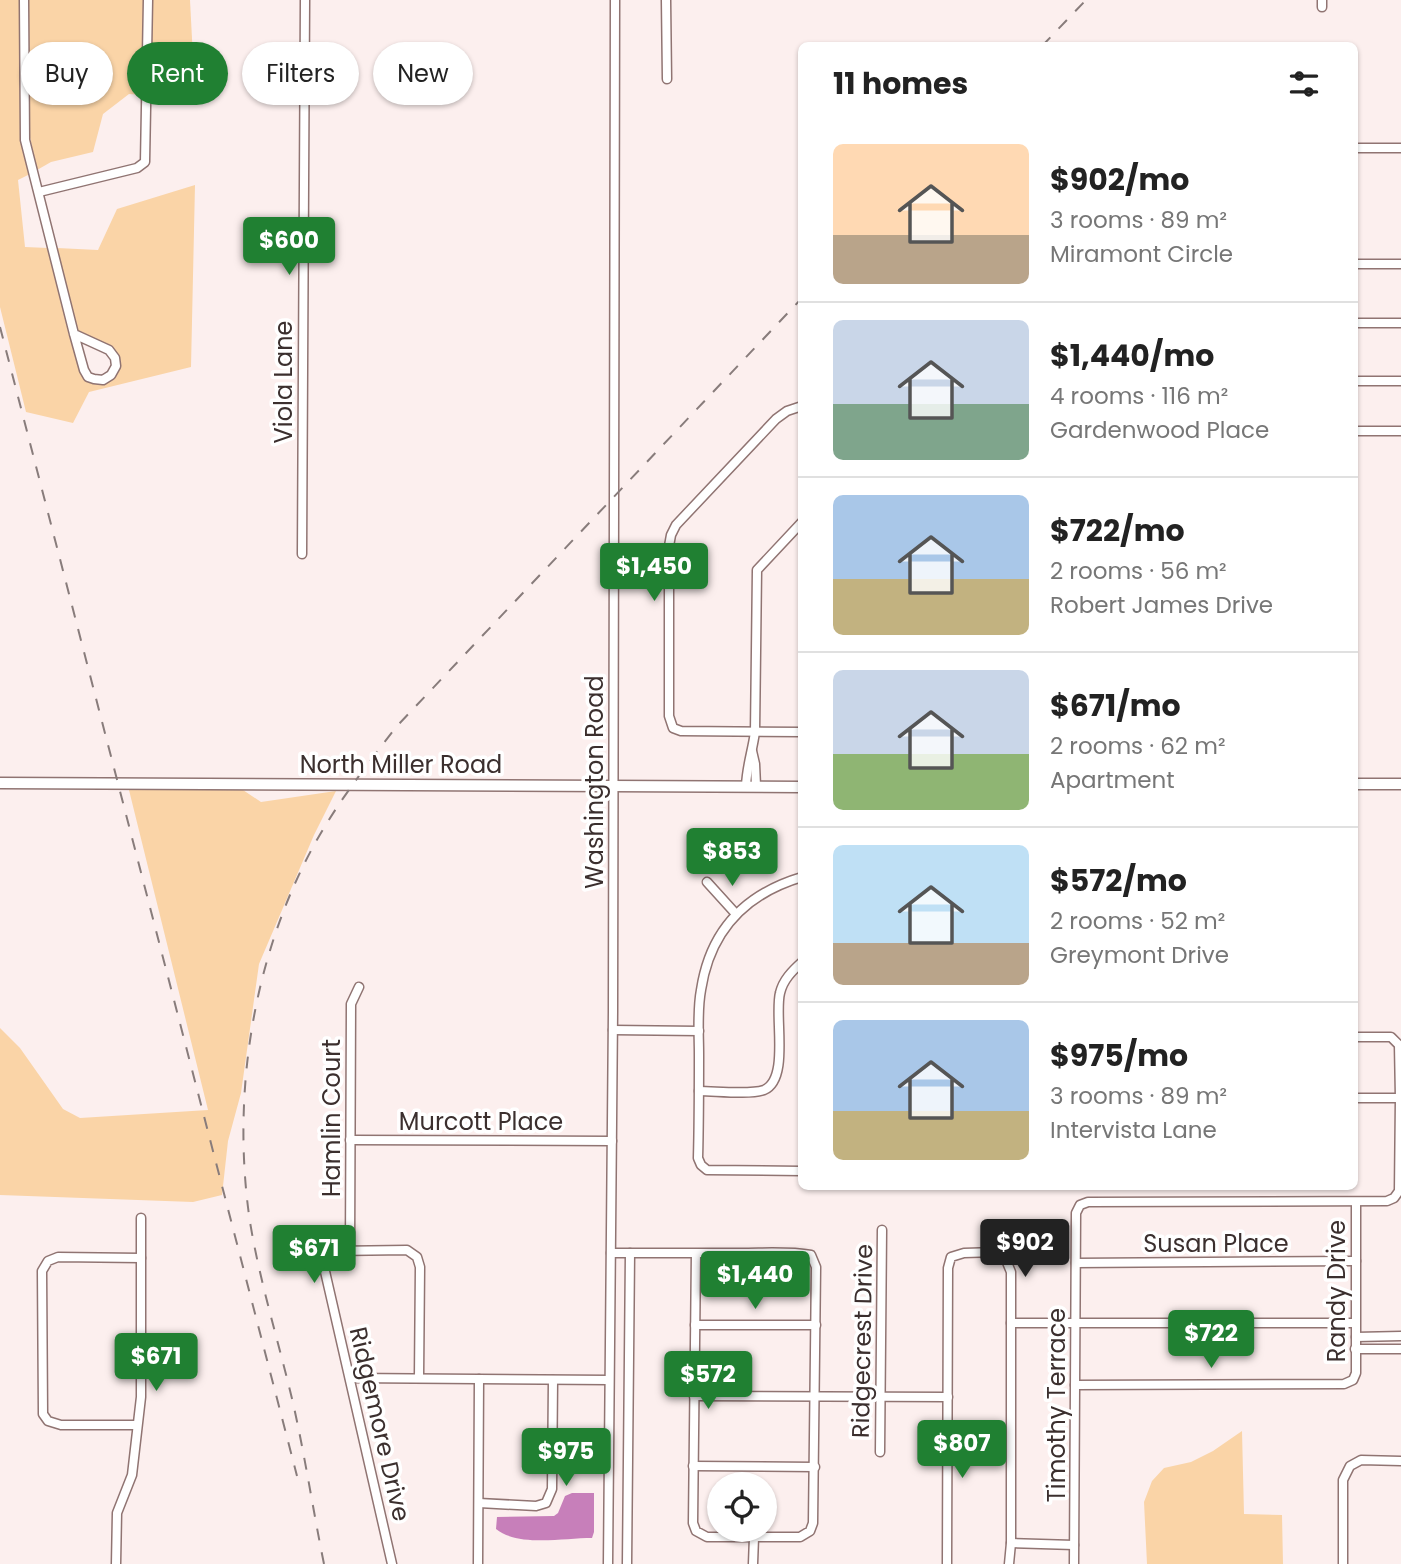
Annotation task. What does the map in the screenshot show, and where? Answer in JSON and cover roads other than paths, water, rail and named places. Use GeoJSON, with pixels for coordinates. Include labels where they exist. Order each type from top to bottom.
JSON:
{"type":"FeatureCollection","features":[{"type":"Feature","properties":{"kind":"street"},"geometry":{"type":"LineString","coordinates":[[24,0],[24,133],[38,192],[74,334],[84,370],[88,376],[103,380],[111,375],[116,366],[115,358],[109,350],[74,334]]}},
{"type":"Feature","properties":{"kind":"street"},"geometry":{"type":"LineString","coordinates":[[38,192],[137,167],[145,162],[148,0]]}},
{"type":"Feature","properties":{"kind":"street","name":"Viola Lane"},"geometry":{"type":"LineString","coordinates":[[302,554],[305,0]]}},
{"type":"Feature","properties":{"kind":"street","name":"Washington Road"},"geometry":{"type":"LineString","coordinates":[[608,1564],[613,1030],[615,0]]}},
{"type":"Feature","properties":{"kind":"street"},"geometry":{"type":"LineString","coordinates":[[666,0],[667,79]]}},
{"type":"Feature","properties":{"kind":"street"},"geometry":{"type":"LineString","coordinates":[[1358,148],[1401,148]]}},
{"type":"Feature","properties":{"kind":"street"},"geometry":{"type":"LineString","coordinates":[[1358,264],[1401,264]]}},
{"type":"Feature","properties":{"kind":"street"},"geometry":{"type":"LineString","coordinates":[[1358,323],[1401,323]]}},
{"type":"Feature","properties":{"kind":"street"},"geometry":{"type":"LineString","coordinates":[[1358,381],[1401,382]]}},
{"type":"Feature","properties":{"kind":"street"},"geometry":{"type":"LineString","coordinates":[[798,407],[776,419],[677,525],[670,540],[669,716],[671,724],[681,731],[798,732]]}},
{"type":"Feature","properties":{"kind":"street"},"geometry":{"type":"LineString","coordinates":[[1358,431],[1401,431]]}},
{"type":"Feature","properties":{"kind":"street"},"geometry":{"type":"LineString","coordinates":[[751,786],[748,759],[755,733],[757,570],[798,526]]}},
{"type":"Feature","properties":{"kind":"street","name":"North Miller Road"},"geometry":{"type":"LineString","coordinates":[[0,783],[798,786]]}},
{"type":"Feature","properties":{"kind":"street"},"geometry":{"type":"LineString","coordinates":[[1358,784],[1401,784]]}},
{"type":"Feature","properties":{"kind":"street"},"geometry":{"type":"LineString","coordinates":[[798,878],[756,896],[736,914],[719,936],[706,964],[700,993],[698,1158],[707,1170],[798,1171]]}},
{"type":"Feature","properties":{"kind":"street"},"geometry":{"type":"LineString","coordinates":[[707,882],[736,914]]}},
{"type":"Feature","properties":{"kind":"street"},"geometry":{"type":"LineString","coordinates":[[699,1091],[760,1091],[774,1083],[778,1070],[780,993],[787,976],[798,966]]}},
{"type":"Feature","properties":{"kind":"street","name":"Hamlin Court"},"geometry":{"type":"LineString","coordinates":[[350,1250],[351,1003],[359,987]]}},
{"type":"Feature","properties":{"kind":"street"},"geometry":{"type":"LineString","coordinates":[[613,1030],[699,1031]]}},
{"type":"Feature","properties":{"kind":"street"},"geometry":{"type":"LineString","coordinates":[[1356,1202],[1387,1201],[1394,1198],[1399,1191],[1399,1045],[1391,1037],[1358,1037]]}},
{"type":"Feature","properties":{"kind":"street"},"geometry":{"type":"LineString","coordinates":[[1358,1098],[1400,1098]]}},
{"type":"Feature","properties":{"kind":"street","name":"Murcott Place"},"geometry":{"type":"LineString","coordinates":[[350,1140],[612,1141]]}},
{"type":"Feature","properties":{"kind":"street","name":"Timothy Terrace"},"geometry":{"type":"LineString","coordinates":[[1074,1564],[1076,1213],[1080,1205],[1102,1202],[1356,1202]]}},
{"type":"Feature","properties":{"kind":"street","name":"Randy Drive"},"geometry":{"type":"LineString","coordinates":[[1074,1385],[1344,1384],[1353,1380],[1356,1373],[1356,1202]]}},
{"type":"Feature","properties":{"kind":"street"},"geometry":{"type":"LineString","coordinates":[[116,1564],[117,1513],[132,1475],[141,1397],[141,1219]]}},
{"type":"Feature","properties":{"kind":"street","name":"Ridgecrest Drive"},"geometry":{"type":"LineString","coordinates":[[880,1452],[882,1230]]}},
{"type":"Feature","properties":{"kind":"street","name":"Ridgemore Drive"},"geometry":{"type":"LineString","coordinates":[[392,1564],[324,1267],[333,1251],[407,1250],[416,1257],[420,1267],[419,1378]]}},
{"type":"Feature","properties":{"kind":"street"},"geometry":{"type":"LineString","coordinates":[[947,1564],[948,1268],[951,1257],[964,1253],[997,1252],[1006,1260],[1011,1272],[1009,1564]]}},
{"type":"Feature","properties":{"kind":"street"},"geometry":{"type":"LineString","coordinates":[[611,1253],[696,1253],[693,1522],[696,1531],[707,1537]]}},
{"type":"Feature","properties":{"kind":"street"},"geometry":{"type":"LineString","coordinates":[[627,1564],[630,1253]]}},
{"type":"Feature","properties":{"kind":"street","name":"Ridgecrest Drive"},"geometry":{"type":"LineString","coordinates":[[696,1253],[811,1255],[816,1267],[813,1523],[810,1531],[800,1537],[777,1537]]}},
{"type":"Feature","properties":{"kind":"street"},"geometry":{"type":"LineString","coordinates":[[137,1425],[61,1425],[48,1421],[43,1414],[42,1271],[48,1261],[58,1257],[141,1258]]}},
{"type":"Feature","properties":{"kind":"street","name":"Susan Place"},"geometry":{"type":"LineString","coordinates":[[1076,1263],[1356,1261]]}},
{"type":"Feature","properties":{"kind":"street"},"geometry":{"type":"LineString","coordinates":[[1011,1323],[1356,1323]]}},
{"type":"Feature","properties":{"kind":"street"},"geometry":{"type":"LineString","coordinates":[[695,1325],[816,1325]]}},
{"type":"Feature","properties":{"kind":"street"},"geometry":{"type":"LineString","coordinates":[[1356,1337],[1401,1336]]}},
{"type":"Feature","properties":{"kind":"street"},"geometry":{"type":"LineString","coordinates":[[1356,1349],[1401,1349]]}},
{"type":"Feature","properties":{"kind":"street"},"geometry":{"type":"LineString","coordinates":[[350,1378],[609,1380]]}},
{"type":"Feature","properties":{"kind":"street"},"geometry":{"type":"LineString","coordinates":[[478,1564],[479,1378]]}},
{"type":"Feature","properties":{"kind":"street"},"geometry":{"type":"LineString","coordinates":[[479,1503],[536,1506],[546,1503],[552,1489],[552,1380]]}},
{"type":"Feature","properties":{"kind":"street"},"geometry":{"type":"LineString","coordinates":[[694,1396],[948,1397]]}},
{"type":"Feature","properties":{"kind":"street"},"geometry":{"type":"LineString","coordinates":[[1343,1564],[1343,1480],[1350,1465],[1361,1460],[1401,1461]]}},
{"type":"Feature","properties":{"kind":"street"},"geometry":{"type":"LineString","coordinates":[[693,1466],[815,1467]]}},
{"type":"Feature","properties":{"kind":"street"},"geometry":{"type":"LineString","coordinates":[[753,1564],[754,1542]]}},
{"type":"Feature","properties":{"kind":"street"},"geometry":{"type":"LineString","coordinates":[[1011,1543],[1074,1545]]}},
{"type":"Feature","properties":{"kind":"railway"},"geometry":{"type":"LineString","coordinates":[[1046,42],[1086,0]]}},
{"type":"Feature","properties":{"kind":"railway"},"geometry":{"type":"LineString","coordinates":[[324,1564],[293,1403],[254,1245],[245,1173],[243,1124],[246,1074],[263,976],[277,928],[318,838],[346,794],[397,726],[798,302]]}},
{"type":"Feature","properties":{"kind":"railway"},"geometry":{"type":"LineString","coordinates":[[0,327],[297,1476]]}}]}
